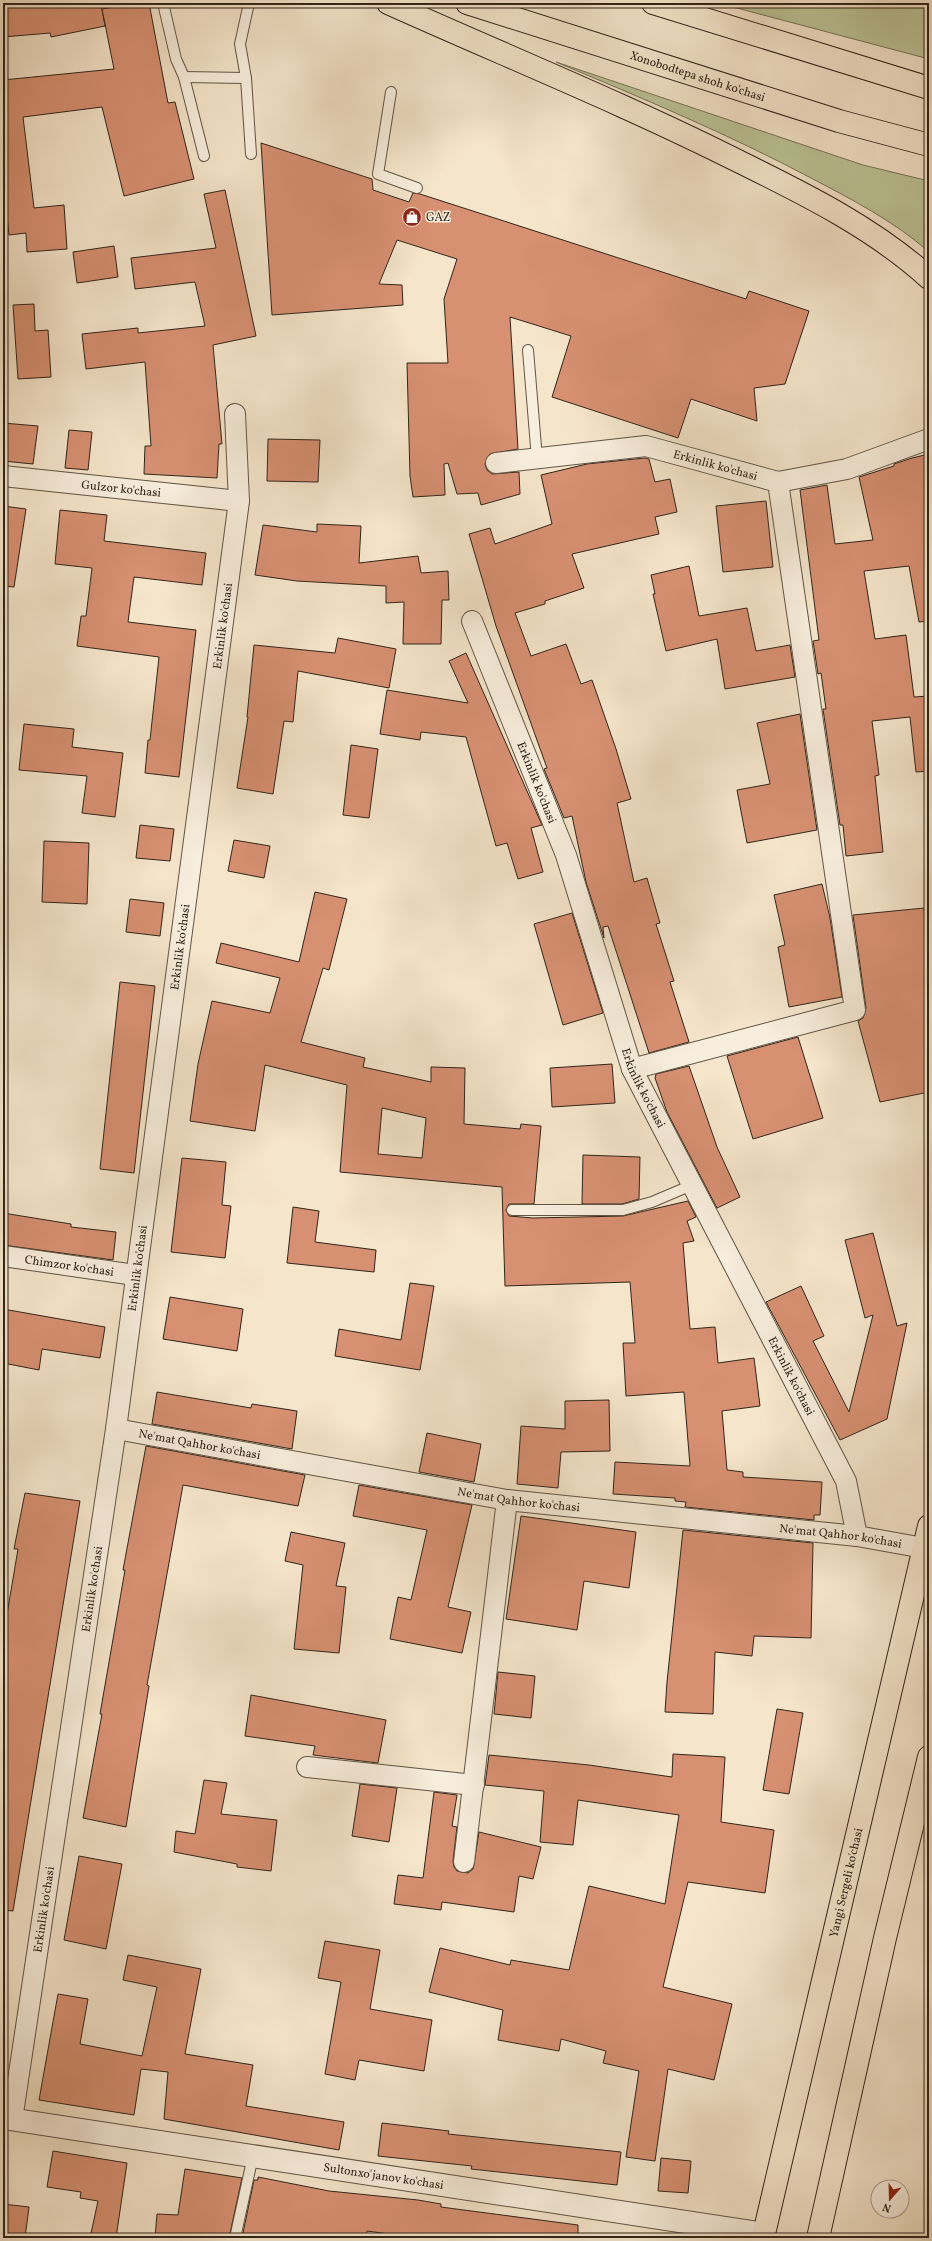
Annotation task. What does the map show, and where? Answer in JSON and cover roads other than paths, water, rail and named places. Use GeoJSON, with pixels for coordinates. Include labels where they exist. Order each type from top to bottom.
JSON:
{"type":"FeatureCollection","features":[{"type":"Feature","properties":{"kind":"main road"},"geometry":{"type":"LineString","coordinates":[[388,3],[644,116],[787,185],[851,222],[915,266],[929,278]]}},
{"type":"Feature","properties":{"kind":"main road","name":"Xonobodtepa shoh ko'chasi"},"geometry":{"type":"LineString","coordinates":[[467,3],[839,120],[929,145]]}},
{"type":"Feature","properties":{"kind":"main road"},"geometry":{"type":"LineString","coordinates":[[653,3],[929,88]]}},
{"type":"Feature","properties":{"kind":"main road","name":"Yangi Sergeli ko'chasi"},"geometry":{"type":"LineString","coordinates":[[764,2236],[929,1526]]}},
{"type":"Feature","properties":{"kind":"main road"},"geometry":{"type":"LineString","coordinates":[[818,2238],[885,1938],[929,1757]]}},
{"type":"Feature","properties":{"kind":"street","name":"Erkinlik ko'chasi"},"geometry":{"type":"LineString","coordinates":[[7,2119],[116,1429],[135,1275],[239,501],[236,414]]}},
{"type":"Feature","properties":{"kind":"street","name":"Erkinlik ko'chasi"},"geometry":{"type":"LineString","coordinates":[[496,463],[646,446],[778,482],[847,469],[929,439]]}},
{"type":"Feature","properties":{"kind":"street","name":"Gulzor ko'chasi"},"geometry":{"type":"LineString","coordinates":[[3,476],[239,501]]}},
{"type":"Feature","properties":{"kind":"street"},"geometry":{"type":"LineString","coordinates":[[632,1069],[855,1010],[778,482]]}},
{"type":"Feature","properties":{"kind":"street","name":"Erkinlik ko'chasi"},"geometry":{"type":"LineString","coordinates":[[472,621],[566,855],[632,1069],[846,1481],[857,1536]]}},
{"type":"Feature","properties":{"kind":"street","name":"Chimzor ko'chasi"},"geometry":{"type":"LineString","coordinates":[[3,1256],[135,1275]]}},
{"type":"Feature","properties":{"kind":"street","name":"Ne'mat Qahhor ko'chasi"},"geometry":{"type":"LineString","coordinates":[[116,1429],[507,1500],[857,1536],[924,1548]]}},
{"type":"Feature","properties":{"kind":"street"},"geometry":{"type":"LineString","coordinates":[[464,1862],[507,1500]]}},
{"type":"Feature","properties":{"kind":"street"},"geometry":{"type":"LineString","coordinates":[[308,1767],[474,1785]]}},
{"type":"Feature","properties":{"kind":"street","name":"Sultonxo'janov ko'chasi"},"geometry":{"type":"LineString","coordinates":[[7,2119],[764,2236]]}},
{"type":"Feature","properties":{"kind":"lane"},"geometry":{"type":"LineString","coordinates":[[163,3],[176,59],[184,77],[204,156]]}},
{"type":"Feature","properties":{"kind":"lane"},"geometry":{"type":"LineString","coordinates":[[249,3],[240,44],[246,78],[251,154]]}},
{"type":"Feature","properties":{"kind":"lane"},"geometry":{"type":"LineString","coordinates":[[184,77],[246,78]]}},
{"type":"Feature","properties":{"kind":"lane"},"geometry":{"type":"LineString","coordinates":[[391,92],[378,174],[417,188]]}},
{"type":"Feature","properties":{"kind":"lane"},"geometry":{"type":"LineString","coordinates":[[528,350],[537,458]]}},
{"type":"Feature","properties":{"kind":"lane"},"geometry":{"type":"LineString","coordinates":[[512,1210],[623,1210],[652,1202],[692,1184]]}},
{"type":"Feature","properties":{"kind":"lane"},"geometry":{"type":"LineString","coordinates":[[235,2238],[253,2156]]}},
{"type":"Feature","properties":{"kind":"place","name":"GAZ"},"geometry":{"type":"Point","coordinates":[412,217]}}]}
